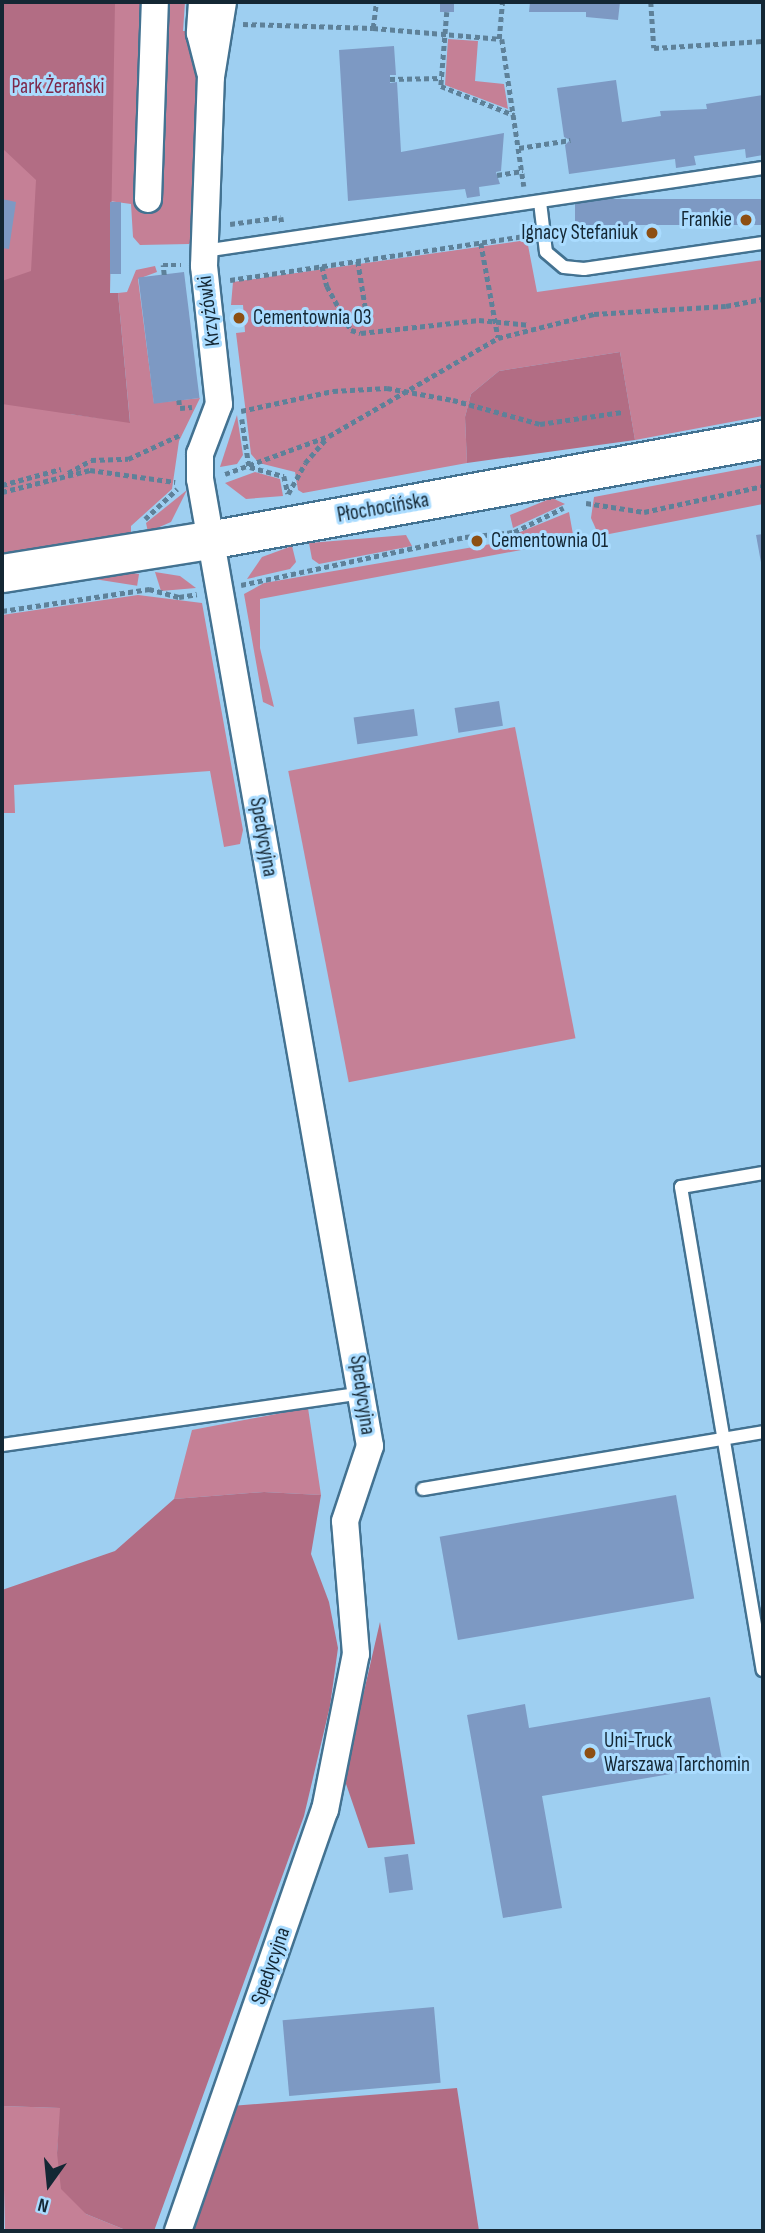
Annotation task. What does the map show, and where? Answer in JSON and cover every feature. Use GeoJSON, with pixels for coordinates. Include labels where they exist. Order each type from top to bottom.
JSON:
{"type":"FeatureCollection","features":[{"type":"Feature","properties":{"kind":"main road","name":"Płochocińska"},"geometry":{"type":"LineString","coordinates":[[2,573],[209,540],[763,439]]}},
{"type":"Feature","properties":{"kind":"street"},"geometry":{"type":"LineString","coordinates":[[148,199],[155,2]]}},
{"type":"Feature","properties":{"kind":"street"},"geometry":{"type":"LineString","coordinates":[[202,2],[200,33],[211,77]]}},
{"type":"Feature","properties":{"kind":"street"},"geometry":{"type":"LineString","coordinates":[[211,77],[227,13]]}},
{"type":"Feature","properties":{"kind":"street","name":"Krzyżówki"},"geometry":{"type":"LineString","coordinates":[[209,540],[198,463],[216,420],[218,387],[204,251],[211,77]]}},
{"type":"Feature","properties":{"kind":"street","name":"Spedycyjna"},"geometry":{"type":"LineString","coordinates":[[178,2231],[325,1810],[356,1654],[345,1521],[370,1446],[363,1393],[209,540]]}},
{"type":"Feature","properties":{"kind":"lane"},"geometry":{"type":"LineString","coordinates":[[204,251],[763,168]]}},
{"type":"Feature","properties":{"kind":"lane"},"geometry":{"type":"LineString","coordinates":[[540,202],[546,253],[553,261],[576,269],[763,243]]}},
{"type":"Feature","properties":{"kind":"lane"},"geometry":{"type":"LineString","coordinates":[[763,1173],[681,1187],[763,1670]]}},
{"type":"Feature","properties":{"kind":"lane"},"geometry":{"type":"LineString","coordinates":[[2,1445],[363,1393]]}},
{"type":"Feature","properties":{"kind":"lane"},"geometry":{"type":"LineString","coordinates":[[423,1489],[763,1432]]}},
{"type":"Feature","properties":{"kind":"path"},"geometry":{"type":"LineString","coordinates":[[373,28],[376,2]]}},
{"type":"Feature","properties":{"kind":"path"},"geometry":{"type":"LineString","coordinates":[[502,2],[499,39],[524,180]]}},
{"type":"Feature","properties":{"kind":"path"},"geometry":{"type":"LineString","coordinates":[[651,2],[654,48],[763,41]]}},
{"type":"Feature","properties":{"kind":"path"},"geometry":{"type":"LineString","coordinates":[[447,12],[441,86],[514,115]]}},
{"type":"Feature","properties":{"kind":"path"},"geometry":{"type":"LineString","coordinates":[[227,13],[499,39]]}},
{"type":"Feature","properties":{"kind":"path"},"geometry":{"type":"LineString","coordinates":[[390,79],[442,78]]}},
{"type":"Feature","properties":{"kind":"path"},"geometry":{"type":"LineString","coordinates":[[519,148],[570,140]]}},
{"type":"Feature","properties":{"kind":"path"},"geometry":{"type":"LineString","coordinates":[[497,175],[523,171]]}},
{"type":"Feature","properties":{"kind":"path"},"geometry":{"type":"LineString","coordinates":[[225,281],[544,234]]}},
{"type":"Feature","properties":{"kind":"path"},"geometry":{"type":"LineString","coordinates":[[481,243],[498,338]]}},
{"type":"Feature","properties":{"kind":"path"},"geometry":{"type":"LineString","coordinates":[[358,261],[367,317]]}},
{"type":"Feature","properties":{"kind":"path"},"geometry":{"type":"LineString","coordinates":[[322,266],[327,286],[351,330],[361,333],[480,320],[538,325]]}},
{"type":"Feature","properties":{"kind":"path"},"geometry":{"type":"LineString","coordinates":[[221,475],[329,436],[498,338],[538,325],[635,308],[686,309],[763,299]]}},
{"type":"Feature","properties":{"kind":"path"},"geometry":{"type":"LineString","coordinates":[[240,411],[332,391],[409,390],[540,424],[622,412]]}},
{"type":"Feature","properties":{"kind":"path"},"geometry":{"type":"LineString","coordinates":[[179,400],[180,408],[196,406]]}},
{"type":"Feature","properties":{"kind":"path"},"geometry":{"type":"LineString","coordinates":[[61,477],[91,460],[128,459],[188,431]]}},
{"type":"Feature","properties":{"kind":"path"},"geometry":{"type":"LineString","coordinates":[[249,466],[284,476],[288,495],[305,463],[329,436]]}},
{"type":"Feature","properties":{"kind":"path"},"geometry":{"type":"LineString","coordinates":[[2,485],[61,468]]}},
{"type":"Feature","properties":{"kind":"path"},"geometry":{"type":"LineString","coordinates":[[2,492],[90,470],[179,482],[138,526]]}},
{"type":"Feature","properties":{"kind":"path"},"geometry":{"type":"LineString","coordinates":[[590,494],[579,500],[644,512],[763,486]]}},
{"type":"Feature","properties":{"kind":"path"},"geometry":{"type":"LineString","coordinates":[[241,585],[476,535],[514,532],[568,506]]}},
{"type":"Feature","properties":{"kind":"path"},"geometry":{"type":"LineString","coordinates":[[2,611],[149,589],[179,597],[197,594]]}},
{"type":"Feature","properties":{"kind":"green space"},"geometry":{"type":"Polygon","coordinates":[[[2,2],[185,2],[183,31],[192,31],[200,71],[194,237],[189,244],[140,245],[133,237],[131,204],[109,201],[70,414],[130,422],[118,293],[127,292],[136,270],[155,266],[157,272],[138,279],[154,403],[200,398],[179,441],[172,489],[131,526],[131,535],[2,553],[2,2]]]}},
{"type":"Feature","properties":{"kind":"green space","name":"Park Żerański"},"geometry":{"type":"Polygon","coordinates":[[[2,2],[115,2],[110,293],[118,293],[130,423],[2,404],[2,281],[31,271],[36,180],[2,148],[2,2]]]}},
{"type":"Feature","properties":{"kind":"green space"},"geometry":{"type":"Polygon","coordinates":[[[448,39],[478,41],[475,81],[504,84],[508,109],[445,85],[448,39]]]}},
{"type":"Feature","properties":{"kind":"green space"},"geometry":{"type":"Polygon","coordinates":[[[527,240],[537,292],[763,260],[763,416],[635,440],[620,352],[499,371],[471,394],[465,417],[467,463],[303,493],[298,490],[295,472],[259,463],[251,454],[236,333],[245,332],[243,305],[231,305],[233,282],[527,240]]]}},
{"type":"Feature","properties":{"kind":"green space"},"geometry":{"type":"Polygon","coordinates":[[[620,352],[635,440],[467,463],[465,417],[471,394],[499,371],[620,352]]]}},
{"type":"Feature","properties":{"kind":"green space"},"geometry":{"type":"Polygon","coordinates":[[[237,415],[243,455],[237,464],[220,467],[237,415]]]}},
{"type":"Feature","properties":{"kind":"green space"},"geometry":{"type":"Polygon","coordinates":[[[763,465],[763,504],[599,536],[591,518],[594,497],[763,465]]]}},
{"type":"Feature","properties":{"kind":"green space"},"geometry":{"type":"Polygon","coordinates":[[[255,472],[280,479],[283,496],[246,499],[225,483],[255,472]]]}},
{"type":"Feature","properties":{"kind":"green space"},"geometry":{"type":"Polygon","coordinates":[[[187,490],[171,522],[148,532],[146,523],[187,490]]]}},
{"type":"Feature","properties":{"kind":"green space"},"geometry":{"type":"Polygon","coordinates":[[[552,498],[565,504],[513,528],[510,515],[552,498]]]}},
{"type":"Feature","properties":{"kind":"green space"},"geometry":{"type":"Polygon","coordinates":[[[569,512],[574,540],[260,599],[260,648],[274,707],[263,702],[244,594],[264,583],[491,544],[569,512]]]}},
{"type":"Feature","properties":{"kind":"green space"},"geometry":{"type":"Polygon","coordinates":[[[406,535],[412,546],[319,564],[312,559],[309,543],[406,535]]]}},
{"type":"Feature","properties":{"kind":"green space"},"geometry":{"type":"Polygon","coordinates":[[[292,546],[296,562],[290,569],[247,579],[262,557],[292,546]]]}},
{"type":"Feature","properties":{"kind":"green space"},"geometry":{"type":"Polygon","coordinates":[[[2,552],[139,574],[137,586],[2,564],[2,552]]]}},
{"type":"Feature","properties":{"kind":"green space"},"geometry":{"type":"Polygon","coordinates":[[[155,572],[180,576],[196,588],[161,591],[155,572]]]}},
{"type":"Feature","properties":{"kind":"green space"},"geometry":{"type":"Polygon","coordinates":[[[138,595],[202,603],[243,830],[240,844],[224,847],[210,771],[14,785],[15,813],[2,813],[2,615],[138,595]]]}},
{"type":"Feature","properties":{"kind":"green space"},"geometry":{"type":"Polygon","coordinates":[[[515,727],[575,1038],[349,1082],[288,771],[515,727]]]}},
{"type":"Feature","properties":{"kind":"green space"},"geometry":{"type":"Polygon","coordinates":[[[308,1408],[321,1495],[264,1492],[174,1499],[192,1430],[308,1408]]]}},
{"type":"Feature","properties":{"kind":"green space"},"geometry":{"type":"Polygon","coordinates":[[[264,1492],[321,1495],[311,1554],[329,1602],[338,1648],[330,1706],[304,1816],[154,2231],[128,2231],[86,2214],[61,2189],[57,2153],[60,2108],[2,2106],[2,1590],[115,1551],[174,1499],[264,1492]]]}},
{"type":"Feature","properties":{"kind":"green space"},"geometry":{"type":"Polygon","coordinates":[[[380,1622],[415,1844],[368,1848],[344,1778],[380,1622]]]}},
{"type":"Feature","properties":{"kind":"green space"},"geometry":{"type":"Polygon","coordinates":[[[457,2088],[479,2231],[190,2231],[231,2106],[457,2088]]]}},
{"type":"Feature","properties":{"kind":"green space"},"geometry":{"type":"Polygon","coordinates":[[[2,2106],[61,2108],[57,2153],[86,2214],[128,2231],[5,2231],[2,2106]]]}},
{"type":"Feature","properties":{"kind":"building"},"geometry":{"type":"Polygon","coordinates":[[[440,2],[454,2],[454,12],[440,12],[440,2]]]}},
{"type":"Feature","properties":{"kind":"building"},"geometry":{"type":"Polygon","coordinates":[[[530,2],[620,2],[618,20],[586,17],[586,12],[529,12],[530,2]]]}},
{"type":"Feature","properties":{"kind":"building"},"geometry":{"type":"Polygon","coordinates":[[[394,46],[396,75],[390,75],[390,83],[397,82],[401,152],[504,133],[501,171],[496,172],[500,184],[479,187],[480,196],[467,198],[465,189],[348,201],[339,50],[394,46]]]}},
{"type":"Feature","properties":{"kind":"building"},"geometry":{"type":"Polygon","coordinates":[[[616,80],[622,122],[661,116],[660,111],[707,109],[706,104],[763,95],[763,155],[746,158],[745,149],[694,156],[696,165],[676,168],[675,159],[569,174],[565,145],[570,140],[564,137],[557,88],[616,80]]]}},
{"type":"Feature","properties":{"kind":"building"},"geometry":{"type":"Polygon","coordinates":[[[2,199],[16,202],[9,249],[2,248],[2,199]]]}},
{"type":"Feature","properties":{"kind":"building"},"geometry":{"type":"Polygon","coordinates":[[[575,199],[763,199],[763,225],[575,225],[575,199]]]}},
{"type":"Feature","properties":{"kind":"building"},"geometry":{"type":"Polygon","coordinates":[[[110,202],[121,202],[121,274],[110,274],[110,202]]]}},
{"type":"Feature","properties":{"kind":"building"},"geometry":{"type":"Polygon","coordinates":[[[184,272],[199,398],[154,404],[138,278],[184,272]]]}},
{"type":"Feature","properties":{"kind":"building"},"geometry":{"type":"Polygon","coordinates":[[[763,534],[763,568],[762,568],[756,535],[763,534]]]}},
{"type":"Feature","properties":{"kind":"building"},"geometry":{"type":"Polygon","coordinates":[[[499,701],[503,726],[458,733],[455,708],[499,701]]]}},
{"type":"Feature","properties":{"kind":"building"},"geometry":{"type":"Polygon","coordinates":[[[414,709],[418,736],[357,744],[354,717],[414,709]]]}},
{"type":"Feature","properties":{"kind":"building"},"geometry":{"type":"Polygon","coordinates":[[[676,1495],[694,1598],[458,1640],[440,1537],[676,1495]]]}},
{"type":"Feature","properties":{"kind":"building"},"geometry":{"type":"Polygon","coordinates":[[[710,1697],[723,1765],[542,1796],[562,1908],[503,1918],[467,1715],[525,1704],[529,1728],[710,1697]]]}},
{"type":"Feature","properties":{"kind":"building"},"geometry":{"type":"Polygon","coordinates":[[[408,1854],[413,1890],[389,1893],[384,1857],[408,1854]]]}},
{"type":"Feature","properties":{"kind":"building"},"geometry":{"type":"Polygon","coordinates":[[[434,2007],[441,2083],[289,2096],[283,2020],[434,2007]]]}},
{"type":"Feature","properties":{"kind":"place","name":"Frankie"},"geometry":{"type":"Point","coordinates":[746,220]}},
{"type":"Feature","properties":{"kind":"place","name":"Ignacy Stefaniuk"},"geometry":{"type":"Point","coordinates":[652,233]}},
{"type":"Feature","properties":{"kind":"place","name":"Cementownia 03"},"geometry":{"type":"Point","coordinates":[239,318]}},
{"type":"Feature","properties":{"kind":"place","name":"Cementownia 01"},"geometry":{"type":"Point","coordinates":[477,541]}},
{"type":"Feature","properties":{"kind":"place","name":"Uni-Truck Warszawa Tarchomin"},"geometry":{"type":"Point","coordinates":[590,1753]}}]}
